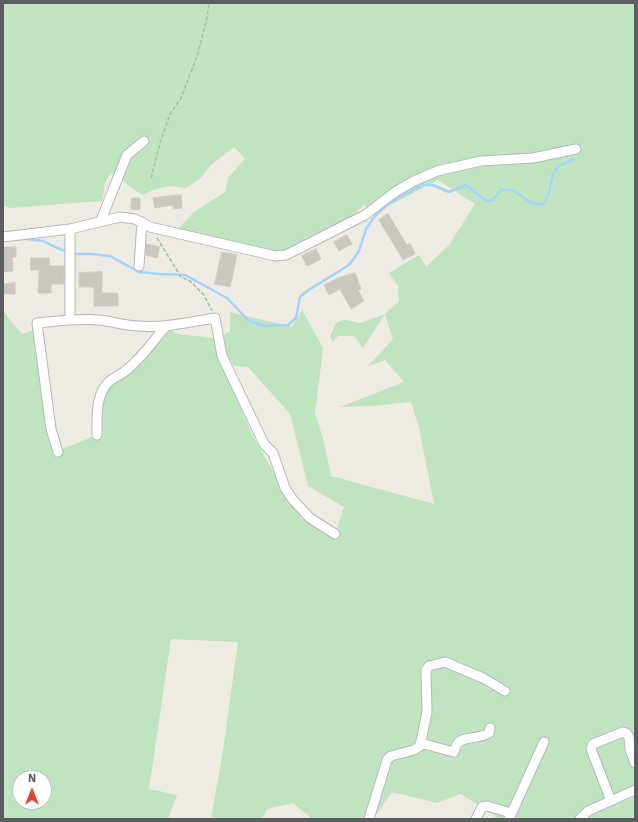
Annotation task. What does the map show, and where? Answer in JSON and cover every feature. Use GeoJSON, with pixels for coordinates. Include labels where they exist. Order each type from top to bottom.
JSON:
{"type":"FeatureCollection","features":[{"type":"Feature","properties":{"kind":"street"},"geometry":{"type":"LineString","coordinates":[[101,220],[127,155],[144,140]]}},
{"type":"Feature","properties":{"kind":"street"},"geometry":{"type":"LineString","coordinates":[[3,236],[70,229],[101,220],[120,217],[136,219],[146,224],[275,256],[286,255],[365,215],[401,188],[437,171],[481,161],[533,158],[576,148]]}},
{"type":"Feature","properties":{"kind":"street"},"geometry":{"type":"LineString","coordinates":[[139,266],[146,224]]}},
{"type":"Feature","properties":{"kind":"street"},"geometry":{"type":"LineString","coordinates":[[70,229],[70,320]]}},
{"type":"Feature","properties":{"kind":"street"},"geometry":{"type":"LineString","coordinates":[[58,452],[51,428],[37,323],[70,320],[99,320],[139,326],[166,326],[215,318],[222,356],[264,444],[273,452],[285,488],[293,500],[310,518],[335,534]]}},
{"type":"Feature","properties":{"kind":"street"},"geometry":{"type":"LineString","coordinates":[[97,435],[97,414],[104,387],[110,381],[128,370],[166,326]]}},
{"type":"Feature","properties":{"kind":"street"},"geometry":{"type":"LineString","coordinates":[[370,819],[387,760],[391,756],[414,750],[420,746],[428,712],[426,670],[428,666],[445,662],[484,678],[505,691]]}},
{"type":"Feature","properties":{"kind":"street"},"geometry":{"type":"LineString","coordinates":[[420,743],[454,752],[458,743],[462,740],[485,736],[489,733],[490,728]]}},
{"type":"Feature","properties":{"kind":"street"},"geometry":{"type":"LineString","coordinates":[[611,801],[591,749],[593,744],[623,732],[626,733],[629,737],[630,750],[635,763]]}},
{"type":"Feature","properties":{"kind":"street"},"geometry":{"type":"LineString","coordinates":[[476,819],[482,807],[487,806],[510,816],[544,742]]}},
{"type":"Feature","properties":{"kind":"street"},"geometry":{"type":"LineString","coordinates":[[580,819],[588,810],[635,790]]}},
{"type":"Feature","properties":{"kind":"path"},"geometry":{"type":"LineString","coordinates":[[151,178],[158,148],[170,114],[181,98],[197,56],[207,18],[209,3]]}},
{"type":"Feature","properties":{"kind":"path"},"geometry":{"type":"LineString","coordinates":[[146,224],[181,277],[190,282],[204,295],[215,318]]}},
{"type":"Feature","properties":{"kind":"green space"},"geometry":{"type":"Polygon","coordinates":[[[3,3],[635,3],[635,790],[575,819],[497,819],[491,812],[460,794],[437,803],[392,792],[373,819],[310,819],[310,817],[293,803],[267,809],[262,819],[211,819],[223,751],[238,642],[171,639],[149,789],[177,795],[168,819],[3,819],[3,311],[22,334],[38,329],[58,451],[97,435],[101,395],[166,326],[177,334],[214,338],[219,357],[253,437],[301,518],[335,534],[344,507],[308,486],[290,414],[248,367],[234,366],[226,353],[221,335],[230,332],[230,312],[292,327],[302,310],[323,348],[315,414],[323,438],[331,476],[434,504],[419,427],[411,402],[373,406],[340,407],[404,382],[385,360],[368,366],[393,339],[385,314],[399,302],[398,286],[389,273],[419,255],[426,267],[449,245],[475,204],[438,180],[373,214],[364,205],[351,217],[286,255],[175,232],[194,212],[225,192],[228,178],[245,159],[234,147],[211,165],[200,179],[186,188],[170,186],[153,190],[143,195],[130,187],[116,173],[110,174],[105,183],[102,201],[10,208],[3,205],[3,3]]]}},
{"type":"Feature","properties":{"kind":"green space"},"geometry":{"type":"Polygon","coordinates":[[[385,314],[363,348],[354,336],[338,336],[333,342],[330,337],[335,325],[339,321],[345,320],[360,323],[385,314]]]}},
{"type":"Feature","properties":{"kind":"green space"},"geometry":{"type":"Polygon","coordinates":[[[635,797],[635,819],[581,819],[635,797]]]}},
{"type":"Feature","properties":{"kind":"building"},"geometry":{"type":"Polygon","coordinates":[[[181,195],[182,208],[173,209],[173,205],[155,208],[153,198],[181,195]]]}},
{"type":"Feature","properties":{"kind":"building"},"geometry":{"type":"Polygon","coordinates":[[[132,198],[140,198],[140,210],[131,209],[132,198]]]}},
{"type":"Feature","properties":{"kind":"building"},"geometry":{"type":"Polygon","coordinates":[[[388,214],[407,245],[410,243],[415,254],[403,260],[379,220],[388,214]]]}},
{"type":"Feature","properties":{"kind":"building"},"geometry":{"type":"Polygon","coordinates":[[[347,235],[352,244],[339,251],[334,242],[347,235]]]}},
{"type":"Feature","properties":{"kind":"building"},"geometry":{"type":"Polygon","coordinates":[[[146,244],[160,247],[157,258],[146,255],[146,244]]]}},
{"type":"Feature","properties":{"kind":"building"},"geometry":{"type":"Polygon","coordinates":[[[4,247],[16,247],[16,257],[12,257],[13,271],[4,272],[4,247]]]}},
{"type":"Feature","properties":{"kind":"building"},"geometry":{"type":"Polygon","coordinates":[[[316,249],[321,259],[307,266],[302,256],[316,249]]]}},
{"type":"Feature","properties":{"kind":"building"},"geometry":{"type":"Polygon","coordinates":[[[222,252],[237,255],[230,287],[215,284],[222,252]]]}},
{"type":"Feature","properties":{"kind":"building"},"geometry":{"type":"Polygon","coordinates":[[[31,258],[49,258],[50,266],[64,266],[64,284],[51,284],[51,293],[38,293],[39,270],[31,270],[31,258]]]}},
{"type":"Feature","properties":{"kind":"building"},"geometry":{"type":"Polygon","coordinates":[[[102,272],[102,293],[118,293],[118,306],[94,306],[94,287],[79,287],[79,273],[102,272]]]}},
{"type":"Feature","properties":{"kind":"building"},"geometry":{"type":"Polygon","coordinates":[[[355,273],[361,289],[358,290],[364,301],[351,309],[340,289],[329,295],[324,285],[338,278],[355,273]]]}},
{"type":"Feature","properties":{"kind":"building"},"geometry":{"type":"Polygon","coordinates":[[[15,283],[15,294],[4,294],[4,284],[15,283]]]}},
{"type":"Feature","properties":{"kind":"waterway"},"geometry":{"type":"LineString","coordinates":[[26,239],[43,241],[74,254],[110,256],[139,272],[185,275],[227,298],[249,321],[264,326],[288,325],[296,318],[300,297],[349,265],[359,251],[366,229],[375,216],[388,204],[422,185],[433,185],[449,192],[466,185],[487,201],[493,200],[501,190],[513,190],[528,201],[536,204],[543,204],[548,195],[553,175],[556,170],[559,166],[574,159]]}}]}
